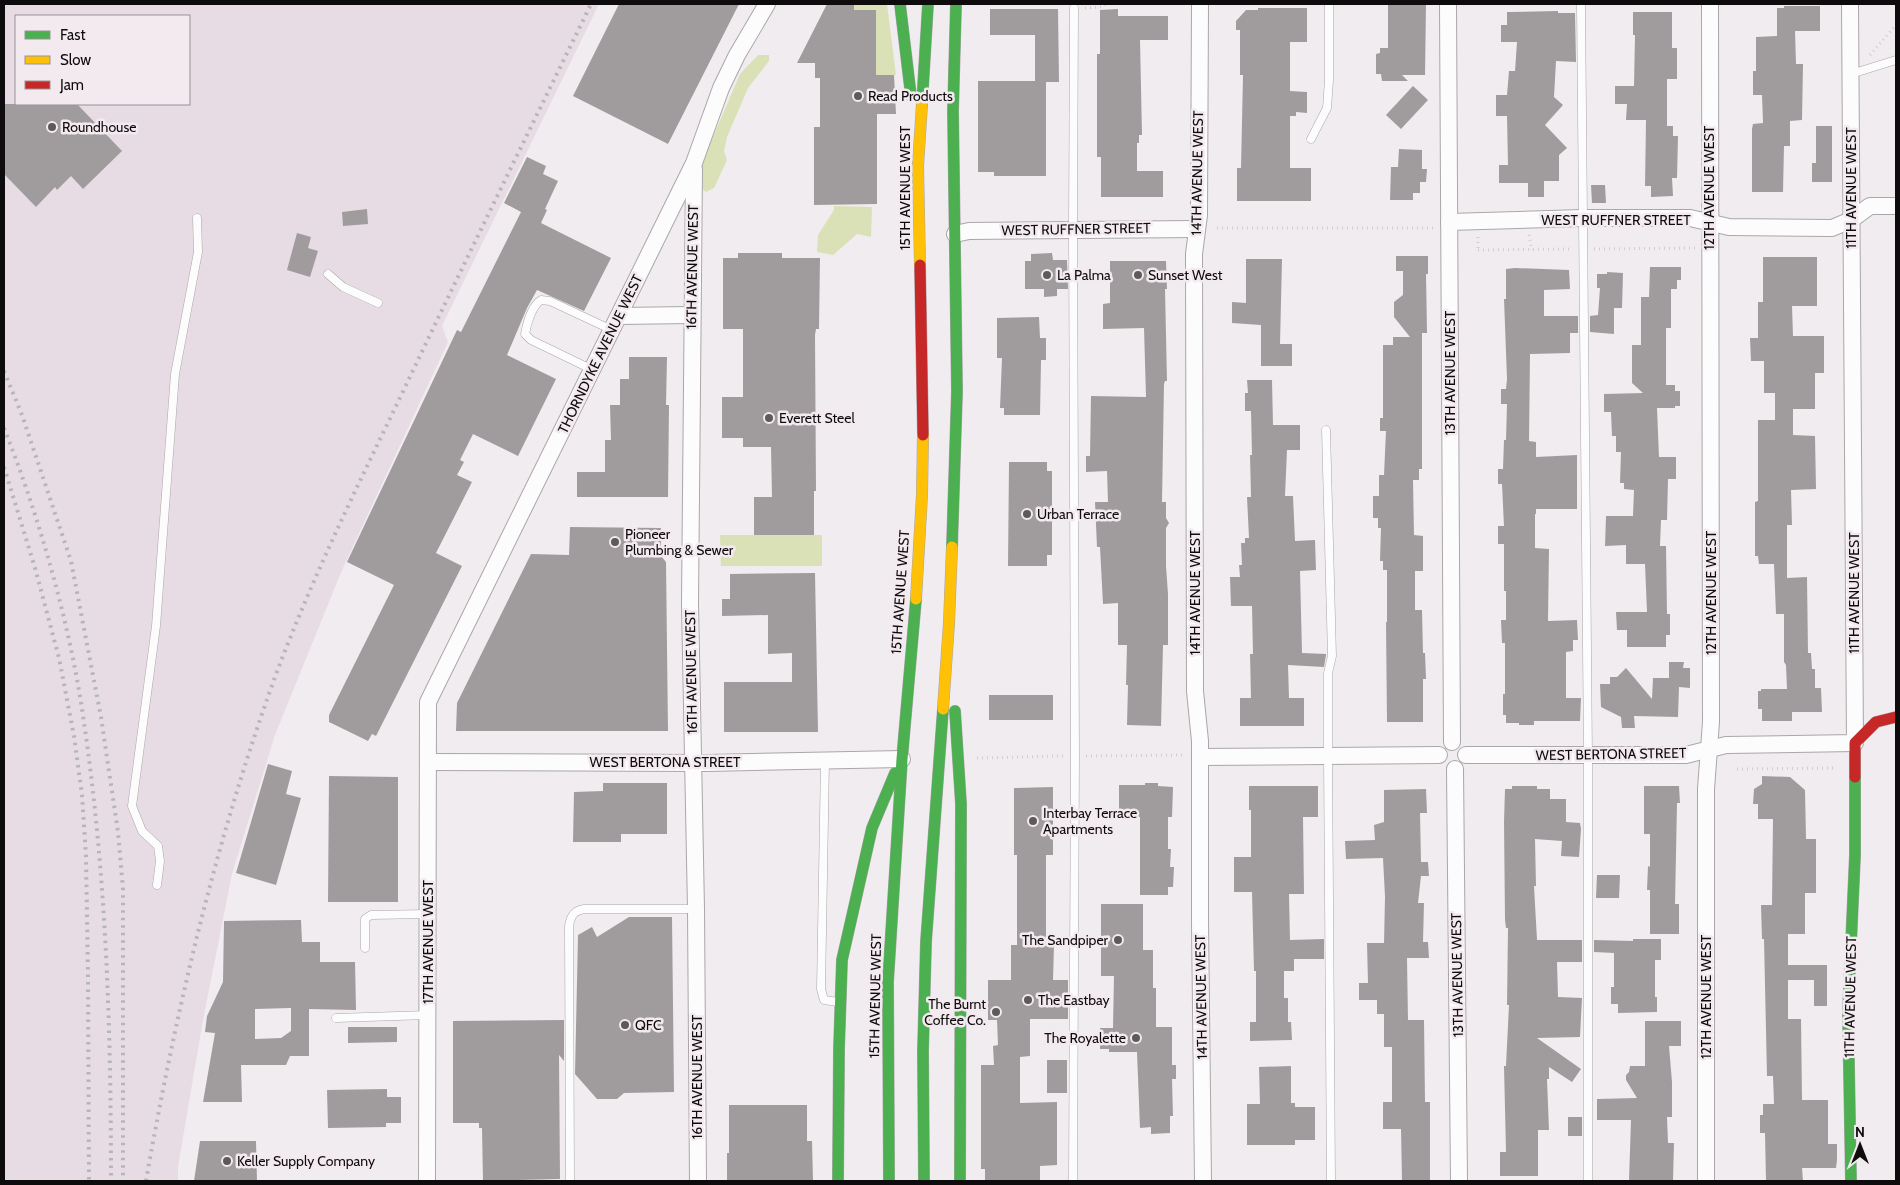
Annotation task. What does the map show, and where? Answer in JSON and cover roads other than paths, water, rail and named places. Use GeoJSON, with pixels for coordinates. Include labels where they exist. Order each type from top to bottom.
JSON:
{"type":"FeatureCollection","features":[{"type":"Feature","properties":{"kind":"main road"},"geometry":{"type":"LineString","coordinates":[[900,4],[907,69],[918,140]]}},
{"type":"Feature","properties":{"kind":"main road","name":"15TH AVENUE WEST"},"geometry":{"type":"LineString","coordinates":[[889,1181],[888,982],[902,759],[917,586],[922,487],[924,408],[918,140],[928,4]]}},
{"type":"Feature","properties":{"kind":"main road"},"geometry":{"type":"LineString","coordinates":[[924,1181],[923,1051],[926,942],[949,623],[957,391],[955,234],[956,4]]}},
{"type":"Feature","properties":{"kind":"main road"},"geometry":{"type":"LineString","coordinates":[[955,70],[962,4]]}},
{"type":"Feature","properties":{"kind":"main road"},"geometry":{"type":"LineString","coordinates":[[949,623],[960,804],[960,1181]]}},
{"type":"Feature","properties":{"kind":"main road"},"geometry":{"type":"LineString","coordinates":[[1855,743],[1876,722],[1896,717]]}},
{"type":"Feature","properties":{"kind":"main road","name":"11TH AVENUE WEST"},"geometry":{"type":"LineString","coordinates":[[1851,1181],[1848,1011],[1854,855],[1855,743]]}},
{"type":"Feature","properties":{"kind":"main road"},"geometry":{"type":"LineString","coordinates":[[838,1181],[842,960],[872,828],[902,759]]}},
{"type":"Feature","properties":{"kind":"street","name":"THORNDYKE AVENUE WEST"},"geometry":{"type":"LineString","coordinates":[[428,702],[694,163],[721,88],[767,4]]}},
{"type":"Feature","properties":{"kind":"street","name":"14TH AVENUE WEST"},"geometry":{"type":"LineString","coordinates":[[1200,4],[1199,215],[1194,254],[1195,671],[1200,757],[1203,1181]]}},
{"type":"Feature","properties":{"kind":"street","name":"13TH AVENUE WEST"},"geometry":{"type":"LineString","coordinates":[[1448,4],[1452,742]]}},
{"type":"Feature","properties":{"kind":"street","name":"12TH AVENUE WEST"},"geometry":{"type":"LineString","coordinates":[[1706,1181],[1706,789],[1711,722],[1710,4]]}},
{"type":"Feature","properties":{"kind":"street","name":"11TH AVENUE WEST"},"geometry":{"type":"LineString","coordinates":[[1850,4],[1855,743]]}},
{"type":"Feature","properties":{"kind":"street","name":"16TH AVENUE WEST"},"geometry":{"type":"LineString","coordinates":[[694,163],[691,315],[690,603],[696,908],[698,1181]]}},
{"type":"Feature","properties":{"kind":"street","name":"WEST RUFFNER STREET"},"geometry":{"type":"LineString","coordinates":[[1449,222],[1583,218],[1690,218],[1709,224],[1729,227],[1832,228],[1851,220],[1870,206],[1896,206]]}},
{"type":"Feature","properties":{"kind":"street","name":"WEST RUFFNER STREET"},"geometry":{"type":"LineString","coordinates":[[955,234],[969,230],[1197,228]]}},
{"type":"Feature","properties":{"kind":"street"},"geometry":{"type":"LineString","coordinates":[[616,323],[691,315]]}},
{"type":"Feature","properties":{"kind":"street","name":"17TH AVENUE WEST"},"geometry":{"type":"LineString","coordinates":[[427,1181],[428,702]]}},
{"type":"Feature","properties":{"kind":"street"},"geometry":{"type":"LineString","coordinates":[[1452,742],[1461,745],[1466,755],[1463,764],[1455,769],[1442,764],[1439,755],[1442,747],[1452,742]]}},
{"type":"Feature","properties":{"kind":"street","name":"WEST BERTONA STREET"},"geometry":{"type":"LineString","coordinates":[[1466,755],[1686,755],[1726,745],[1855,743]]}},
{"type":"Feature","properties":{"kind":"street"},"geometry":{"type":"LineString","coordinates":[[1200,757],[1439,755]]}},
{"type":"Feature","properties":{"kind":"street","name":"WEST BERTONA STREET"},"geometry":{"type":"LineString","coordinates":[[428,762],[693,762],[902,759]]}},
{"type":"Feature","properties":{"kind":"street","name":"13TH AVENUE WEST"},"geometry":{"type":"LineString","coordinates":[[1455,769],[1459,1181]]}},
{"type":"Feature","properties":{"kind":"lane"},"geometry":{"type":"LineString","coordinates":[[1311,139],[1327,108],[1329,4]]}},
{"type":"Feature","properties":{"kind":"lane"},"geometry":{"type":"LineString","coordinates":[[1581,4],[1588,756],[1588,1181]]}},
{"type":"Feature","properties":{"kind":"lane"},"geometry":{"type":"LineString","coordinates":[[1073,1181],[1075,756],[1074,8]]}},
{"type":"Feature","properties":{"kind":"lane"},"geometry":{"type":"LineString","coordinates":[[1851,74],[1896,60]]}},
{"type":"Feature","properties":{"kind":"lane"},"geometry":{"type":"LineString","coordinates":[[157,886],[160,861],[158,846],[142,831],[132,806],[156,626],[175,374],[198,252],[196,218]]}},
{"type":"Feature","properties":{"kind":"lane"},"geometry":{"type":"LineString","coordinates":[[328,274],[343,286],[378,303]]}},
{"type":"Feature","properties":{"kind":"lane"},"geometry":{"type":"LineString","coordinates":[[593,370],[531,340],[525,334],[526,326],[537,303],[541,300],[550,301],[616,323]]}},
{"type":"Feature","properties":{"kind":"lane"},"geometry":{"type":"LineString","coordinates":[[1326,430],[1332,656],[1328,673],[1330,1181]]}},
{"type":"Feature","properties":{"kind":"lane"},"geometry":{"type":"LineString","coordinates":[[825,761],[821,989],[824,1000],[840,1003]]}},
{"type":"Feature","properties":{"kind":"lane"},"geometry":{"type":"LineString","coordinates":[[570,1181],[569,926],[571,916],[577,910],[584,908],[696,908]]}},
{"type":"Feature","properties":{"kind":"lane"},"geometry":{"type":"LineString","coordinates":[[365,948],[365,919],[371,915],[428,914]]}},
{"type":"Feature","properties":{"kind":"lane"},"geometry":{"type":"LineString","coordinates":[[336,1018],[428,1015]]}},
{"type":"Feature","properties":{"kind":"railway"},"geometry":{"type":"LineString","coordinates":[[146,1181],[184,989],[216,863],[234,800],[275,677],[321,564],[355,491],[591,4]]}},
{"type":"Feature","properties":{"kind":"railway"},"geometry":{"type":"LineString","coordinates":[[4,371],[22,415],[71,561],[101,717],[118,832],[123,889],[123,1181]]}},
{"type":"Feature","properties":{"kind":"railway"},"geometry":{"type":"LineString","coordinates":[[4,428],[29,495],[60,602],[69,638],[82,709],[97,827],[102,886],[110,1063],[111,1181]]}},
{"type":"Feature","properties":{"kind":"railway"},"geometry":{"type":"LineString","coordinates":[[4,467],[35,568],[59,658],[74,736],[82,795],[86,856],[89,1181]]}},
{"type":"Feature","properties":{"kind":"place","name":"Read Products"},"geometry":{"type":"Point","coordinates":[858,96]}},
{"type":"Feature","properties":{"kind":"place","name":"Roundhouse"},"geometry":{"type":"Point","coordinates":[52,127]}},
{"type":"Feature","properties":{"kind":"place","name":"La Palma"},"geometry":{"type":"Point","coordinates":[1047,275]}},
{"type":"Feature","properties":{"kind":"place","name":"Sunset West"},"geometry":{"type":"Point","coordinates":[1138,275]}},
{"type":"Feature","properties":{"kind":"place","name":"Everett Steel"},"geometry":{"type":"Point","coordinates":[769,418]}},
{"type":"Feature","properties":{"kind":"place","name":"Urban Terrace"},"geometry":{"type":"Point","coordinates":[1027,514]}},
{"type":"Feature","properties":{"kind":"place","name":"Pioneer Plumbing & Sewer"},"geometry":{"type":"Point","coordinates":[615,542]}},
{"type":"Feature","properties":{"kind":"place","name":"Interbay Terrace Apartments"},"geometry":{"type":"Point","coordinates":[1033,821]}},
{"type":"Feature","properties":{"kind":"place","name":"The Sandpiper"},"geometry":{"type":"Point","coordinates":[1118,940]}},
{"type":"Feature","properties":{"kind":"place","name":"The Eastbay"},"geometry":{"type":"Point","coordinates":[1028,1000]}},
{"type":"Feature","properties":{"kind":"place","name":"The Burnt Coffee Co."},"geometry":{"type":"Point","coordinates":[996,1012]}},
{"type":"Feature","properties":{"kind":"place","name":"QFC"},"geometry":{"type":"Point","coordinates":[625,1025]}},
{"type":"Feature","properties":{"kind":"place","name":"The Royalette"},"geometry":{"type":"Point","coordinates":[1136,1038]}},
{"type":"Feature","properties":{"kind":"place","name":"Keller Supply Company"},"geometry":{"type":"Point","coordinates":[227,1161]}}]}
